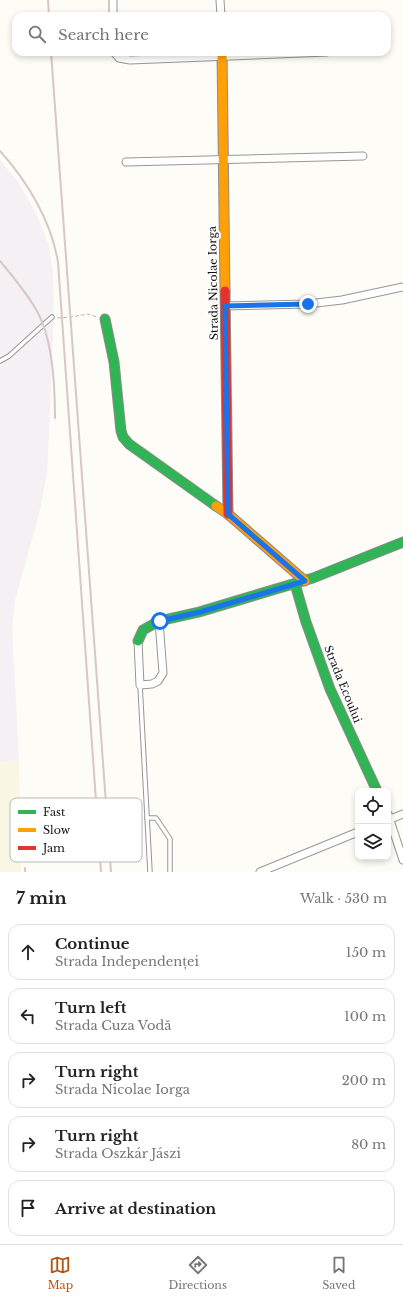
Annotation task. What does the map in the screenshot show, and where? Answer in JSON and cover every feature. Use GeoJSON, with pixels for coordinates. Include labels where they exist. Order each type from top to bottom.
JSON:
{"type":"FeatureCollection","features":[{"type":"Feature","properties":{"kind":"street"},"geometry":{"type":"LineString","coordinates":[[113,0],[113,12]]}},
{"type":"Feature","properties":{"kind":"street"},"geometry":{"type":"LineString","coordinates":[[220,0],[221,12]]}},
{"type":"Feature","properties":{"kind":"street"},"geometry":{"type":"LineString","coordinates":[[117,56],[119,58],[130,60],[191,56]]}},
{"type":"Feature","properties":{"kind":"street","name":"Strada Nicolae Iorga"},"geometry":{"type":"LineString","coordinates":[[222,56],[222,159],[228,514]]}},
{"type":"Feature","properties":{"kind":"street"},"geometry":{"type":"LineString","coordinates":[[126,162],[363,156]]}},
{"type":"Feature","properties":{"kind":"street"},"geometry":{"type":"LineString","coordinates":[[225,306],[308,304],[342,300],[403,287]]}},
{"type":"Feature","properties":{"kind":"street"},"geometry":{"type":"LineString","coordinates":[[106,319],[114,362],[121,431],[128,444],[228,514],[305,581]]}},
{"type":"Feature","properties":{"kind":"street"},"geometry":{"type":"LineString","coordinates":[[160,621],[163,673],[158,681],[152,684],[140,685],[138,641],[143,630],[160,621],[200,612],[305,581],[403,542]]}},
{"type":"Feature","properties":{"kind":"street","name":"Strada Ecoului"},"geometry":{"type":"LineString","coordinates":[[294,584],[330,689],[376,788]]}},
{"type":"Feature","properties":{"kind":"street"},"geometry":{"type":"LineString","coordinates":[[391,817],[403,814]]}},
{"type":"Feature","properties":{"kind":"street"},"geometry":{"type":"LineString","coordinates":[[391,824],[403,860]]}},
{"type":"Feature","properties":{"kind":"street"},"geometry":{"type":"LineString","coordinates":[[260,872],[355,833]]}},
{"type":"Feature","properties":{"kind":"lane"},"geometry":{"type":"LineString","coordinates":[[0,361],[9,356],[52,317]]}},
{"type":"Feature","properties":{"kind":"lane"},"geometry":{"type":"LineString","coordinates":[[140,685],[150,872]]}},
{"type":"Feature","properties":{"kind":"lane"},"geometry":{"type":"LineString","coordinates":[[147,818],[156,818],[170,840],[170,872]]}},
{"type":"Feature","properties":{"kind":"path"},"geometry":{"type":"LineString","coordinates":[[52,317],[71,317],[88,314],[106,319]]}},
{"type":"Feature","properties":{"kind":"shaded area"},"geometry":{"type":"Polygon","coordinates":[[[0,160],[18,182],[37,215],[49,246],[53,274],[54,299],[47,473],[39,514],[15,600],[12,627],[19,760],[0,763],[0,160]]]}},
{"type":"Feature","properties":{"kind":"shaded area"},"geometry":{"type":"Polygon","coordinates":[[[19,760],[20,798],[10,798],[10,862],[21,862],[21,872],[0,872],[0,763],[19,760]]]}},
{"type":"Feature","properties":{"kind":"railway"},"geometry":{"type":"LineString","coordinates":[[48,0],[49,12]]}},
{"type":"Feature","properties":{"kind":"railway"},"geometry":{"type":"LineString","coordinates":[[51,56],[106,798]]}},
{"type":"Feature","properties":{"kind":"railway"},"geometry":{"type":"LineString","coordinates":[[0,151],[20,176],[37,203],[50,232],[58,262],[96,798]]}},
{"type":"Feature","properties":{"kind":"railway"},"geometry":{"type":"LineString","coordinates":[[0,261],[30,299],[43,324],[52,364],[55,418]]}},
{"type":"Feature","properties":{"kind":"railway"},"geometry":{"type":"LineString","coordinates":[[100,862],[101,872]]}},
{"type":"Feature","properties":{"kind":"railway"},"geometry":{"type":"LineString","coordinates":[[110,862],[111,872]]}},
{"type":"Feature","properties":{"kind":"traffic: fast"},"geometry":{"type":"LineString","coordinates":[[105,319],[114,362],[121,431],[123,437],[129,444],[216,506]]}},
{"type":"Feature","properties":{"kind":"traffic: fast"},"geometry":{"type":"LineString","coordinates":[[138,641],[143,630],[159,621],[199,612],[313,578],[403,542]]}},
{"type":"Feature","properties":{"kind":"traffic: fast"},"geometry":{"type":"LineString","coordinates":[[295,584],[306,622],[330,689],[376,788]]}},
{"type":"Feature","properties":{"kind":"traffic: slow"},"geometry":{"type":"LineString","coordinates":[[222,56],[225,291]]}},
{"type":"Feature","properties":{"kind":"traffic: slow"},"geometry":{"type":"LineString","coordinates":[[216,506],[228,514],[305,581]]}},
{"type":"Feature","properties":{"kind":"traffic: jam"},"geometry":{"type":"LineString","coordinates":[[225,291],[228,514]]}},
{"type":"Feature","properties":{"kind":"route"},"geometry":{"type":"LineString","coordinates":[[160,621],[200,612],[305,581],[228,514],[225,306],[308,304]]}}]}
